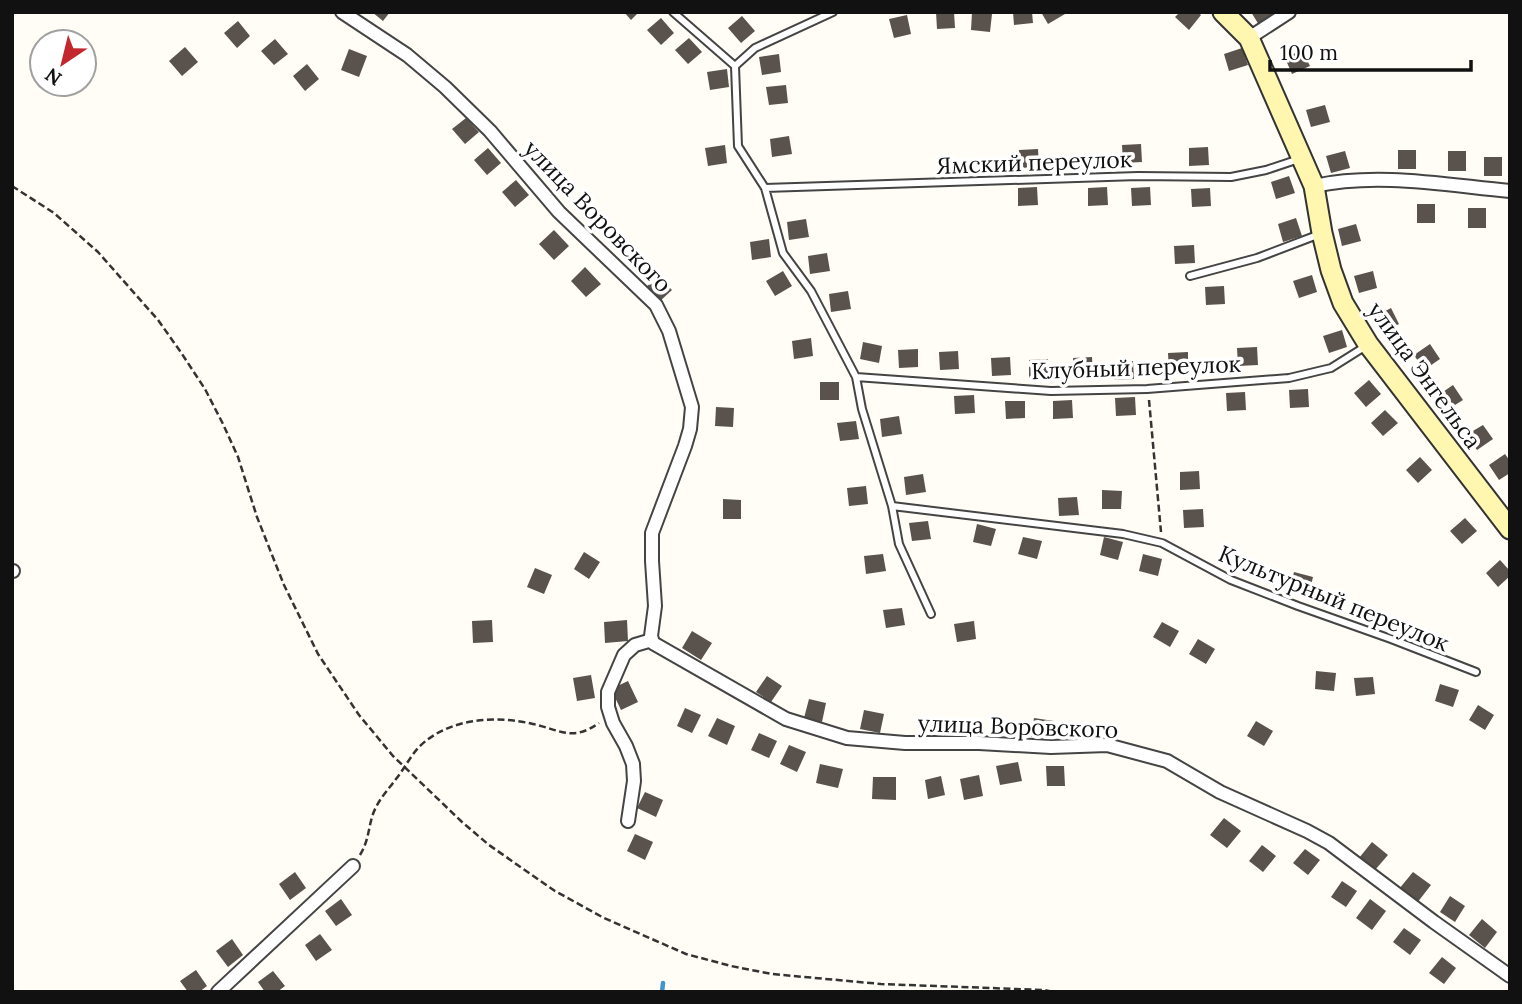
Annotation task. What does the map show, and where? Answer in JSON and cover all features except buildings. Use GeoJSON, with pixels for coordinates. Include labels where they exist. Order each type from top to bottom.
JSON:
{"type":"FeatureCollection","features":[{"type":"Feature","properties":{"kind":"street","name":"улица Воровского"},"geometry":{"type":"LineString","coordinates":[[342,12],[407,55],[445,87],[490,131],[559,212],[656,305],[663,318],[692,407],[685,446],[652,533],[655,606],[651,636],[653,643],[786,719],[847,738],[905,743],[1051,747],[1107,745],[1167,761],[1230,797],[1329,843],[1510,976]]}},
{"type":"Feature","properties":{"kind":"street","name":"улица Энгельса"},"geometry":{"type":"LineString","coordinates":[[1223,12],[1249,38],[1314,186],[1331,270],[1343,303],[1368,344],[1510,529]]}},
{"type":"Feature","properties":{"kind":"street"},"geometry":{"type":"LineString","coordinates":[[1249,38],[1289,12]]}},
{"type":"Feature","properties":{"kind":"street"},"geometry":{"type":"LineString","coordinates":[[1314,186],[1337,181],[1382,179],[1510,191]]}},
{"type":"Feature","properties":{"kind":"street"},"geometry":{"type":"LineString","coordinates":[[628,821],[634,781],[633,764],[610,715],[608,692],[624,655],[635,645],[652,640]]}},
{"type":"Feature","properties":{"kind":"street"},"geometry":{"type":"LineString","coordinates":[[218,992],[353,866]]}},
{"type":"Feature","properties":{"kind":"lane"},"geometry":{"type":"LineString","coordinates":[[673,12],[734,66],[738,146],[765,188],[783,253],[811,291],[856,377],[862,409],[892,506],[900,544],[931,614]]}},
{"type":"Feature","properties":{"kind":"lane"},"geometry":{"type":"LineString","coordinates":[[734,66],[755,48],[833,12]]}},
{"type":"Feature","properties":{"kind":"lane","name":"Ямский переулок"},"geometry":{"type":"LineString","coordinates":[[765,188],[1138,176],[1231,177],[1301,159]]}},
{"type":"Feature","properties":{"kind":"lane"},"geometry":{"type":"LineString","coordinates":[[1190,276],[1256,258],[1322,233]]}},
{"type":"Feature","properties":{"kind":"lane","name":"Клубный переулок"},"geometry":{"type":"LineString","coordinates":[[856,377],[1051,391],[1147,389],[1289,378],[1331,368],[1368,344]]}},
{"type":"Feature","properties":{"kind":"lane","name":"Культурный переулок"},"geometry":{"type":"LineString","coordinates":[[892,506],[1123,534],[1163,543],[1231,580],[1476,673]]}},
{"type":"Feature","properties":{"kind":"path"},"geometry":{"type":"LineString","coordinates":[[12,186],[54,213],[98,252],[158,320],[205,389],[223,424],[238,457],[257,517],[284,585],[318,654],[359,715],[404,768],[489,845],[545,884],[604,918],[686,954],[772,974],[881,985],[1053,992]]}},
{"type":"Feature","properties":{"kind":"path"},"geometry":{"type":"LineString","coordinates":[[1147,389],[1163,543]]}},
{"type":"Feature","properties":{"kind":"path"},"geometry":{"type":"LineString","coordinates":[[353,866],[368,840],[378,804],[418,748],[445,729],[486,719],[502,719],[534,724],[560,732],[584,733],[610,715]]}},
{"type":"Feature","properties":{"kind":"waterway"},"geometry":{"type":"LineString","coordinates":[[662,992],[663,983]]}}]}
